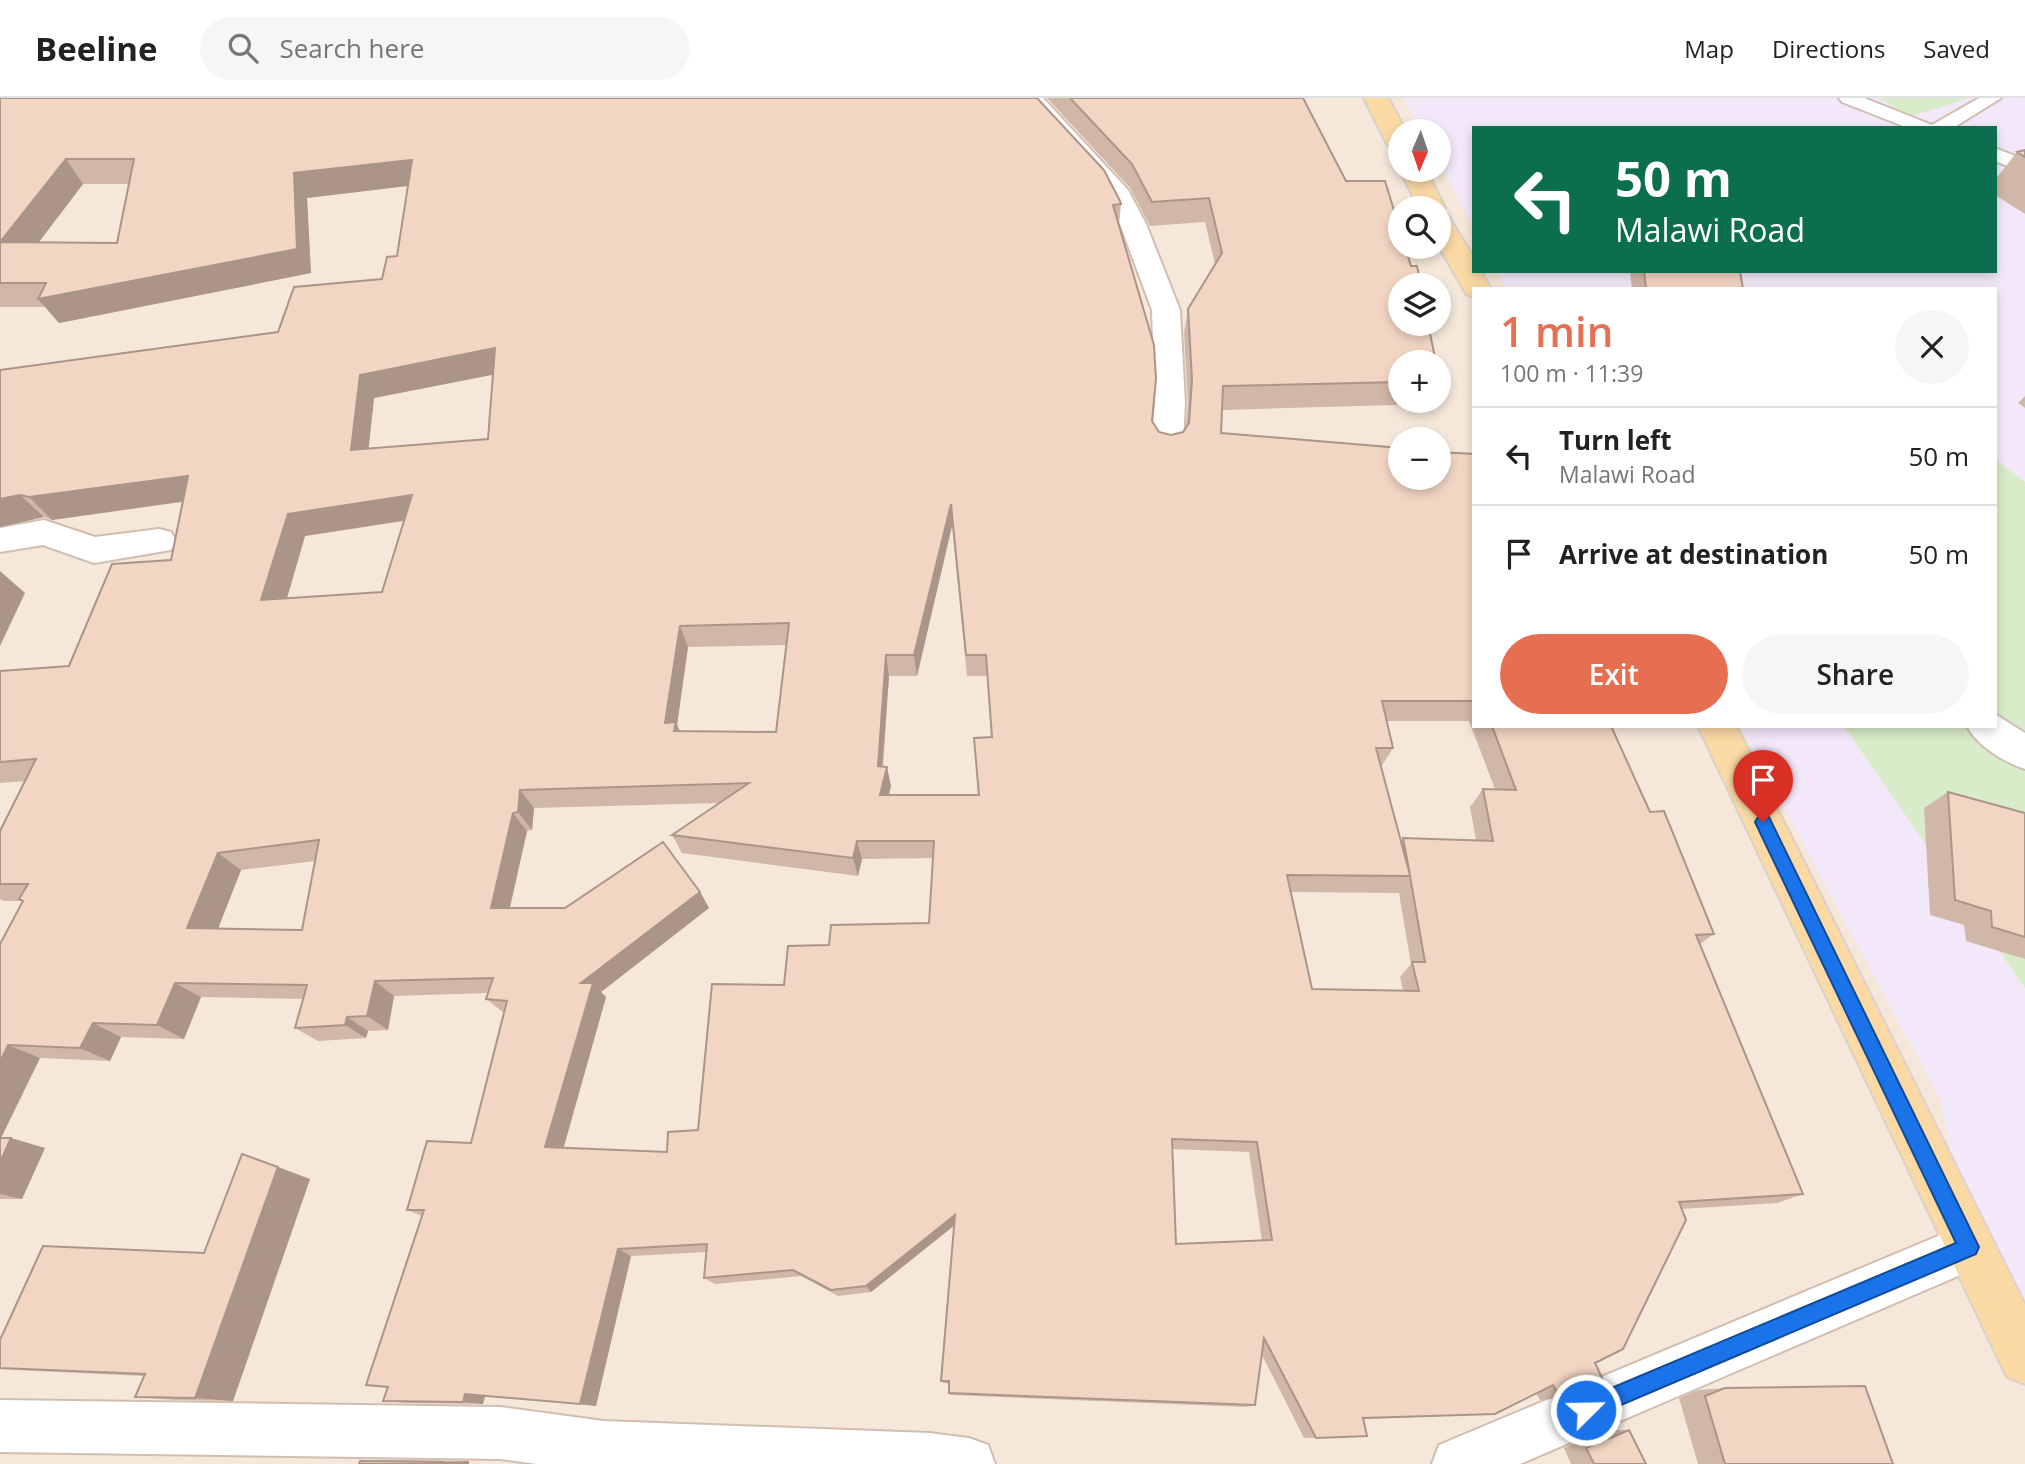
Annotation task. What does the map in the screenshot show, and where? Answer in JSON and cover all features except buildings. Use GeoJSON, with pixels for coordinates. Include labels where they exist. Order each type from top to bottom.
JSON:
{"type":"FeatureCollection","features":[{"type":"Feature","properties":{"kind":"main road"},"geometry":{"type":"LineString","coordinates":[[1376,98],[1388,121]]}},
{"type":"Feature","properties":{"kind":"main road"},"geometry":{"type":"LineString","coordinates":[[1451,243],[1476,287]]}},
{"type":"Feature","properties":{"kind":"main road"},"geometry":{"type":"LineString","coordinates":[[1718,728],[2025,1359]]}},
{"type":"Feature","properties":{"kind":"street"},"geometry":{"type":"LineString","coordinates":[[1030,98],[1115,190],[1133,224],[1166,310],[1170,403],[1167,445]]}},
{"type":"Feature","properties":{"kind":"street"},"geometry":{"type":"LineString","coordinates":[[0,540],[44,532],[94,550],[159,541]]}},
{"type":"Feature","properties":{"kind":"street"},"geometry":{"type":"LineString","coordinates":[[1989,728],[2025,753]]}},
{"type":"Feature","properties":{"kind":"street"},"geometry":{"type":"LineString","coordinates":[[1458,1464],[1969,1247]]}},
{"type":"Feature","properties":{"kind":"street"},"geometry":{"type":"LineString","coordinates":[[0,1426],[500,1433],[604,1447],[942,1462]]}},
{"type":"Feature","properties":{"kind":"lane"},"geometry":{"type":"LineString","coordinates":[[1848,98],[1920,126]]}},
{"type":"Feature","properties":{"kind":"lane"},"geometry":{"type":"LineString","coordinates":[[1943,126],[1992,98]]}},
{"type":"Feature","properties":{"kind":"lane"},"geometry":{"type":"LineString","coordinates":[[1997,155],[2025,167]]}},
{"type":"Feature","properties":{"kind":"shaded area"},"geometry":{"type":"Polygon","coordinates":[[[0,98],[1562,98],[1480,126],[1472,126],[1472,273],[1689,273],[1699,287],[1472,287],[1472,728],[1997,728],[2025,763],[2025,1464],[0,1464],[0,98]]]}},
{"type":"Feature","properties":{"kind":"shaded area"},"geometry":{"type":"Polygon","coordinates":[[[1403,98],[2025,98],[2025,1356],[1969,1247],[1941,1102],[1741,728],[1997,728],[1997,287],[1505,287],[1498,273],[1997,273],[1997,126],[1472,126],[1472,225],[1449,182],[1451,119],[1415,119],[1403,98]]]}},
{"type":"Feature","properties":{"kind":"green space"},"geometry":{"type":"Polygon","coordinates":[[[1879,98],[1970,98],[1909,117],[1879,98]]]}},
{"type":"Feature","properties":{"kind":"green space"},"geometry":{"type":"Polygon","coordinates":[[[1997,461],[2025,482],[2025,988],[1845,728],[1997,728],[1997,461]]]}},
{"type":"Feature","properties":{"kind":"route"},"geometry":{"type":"LineString","coordinates":[[1586,1410],[1969,1247],[1763,822]]}}]}
